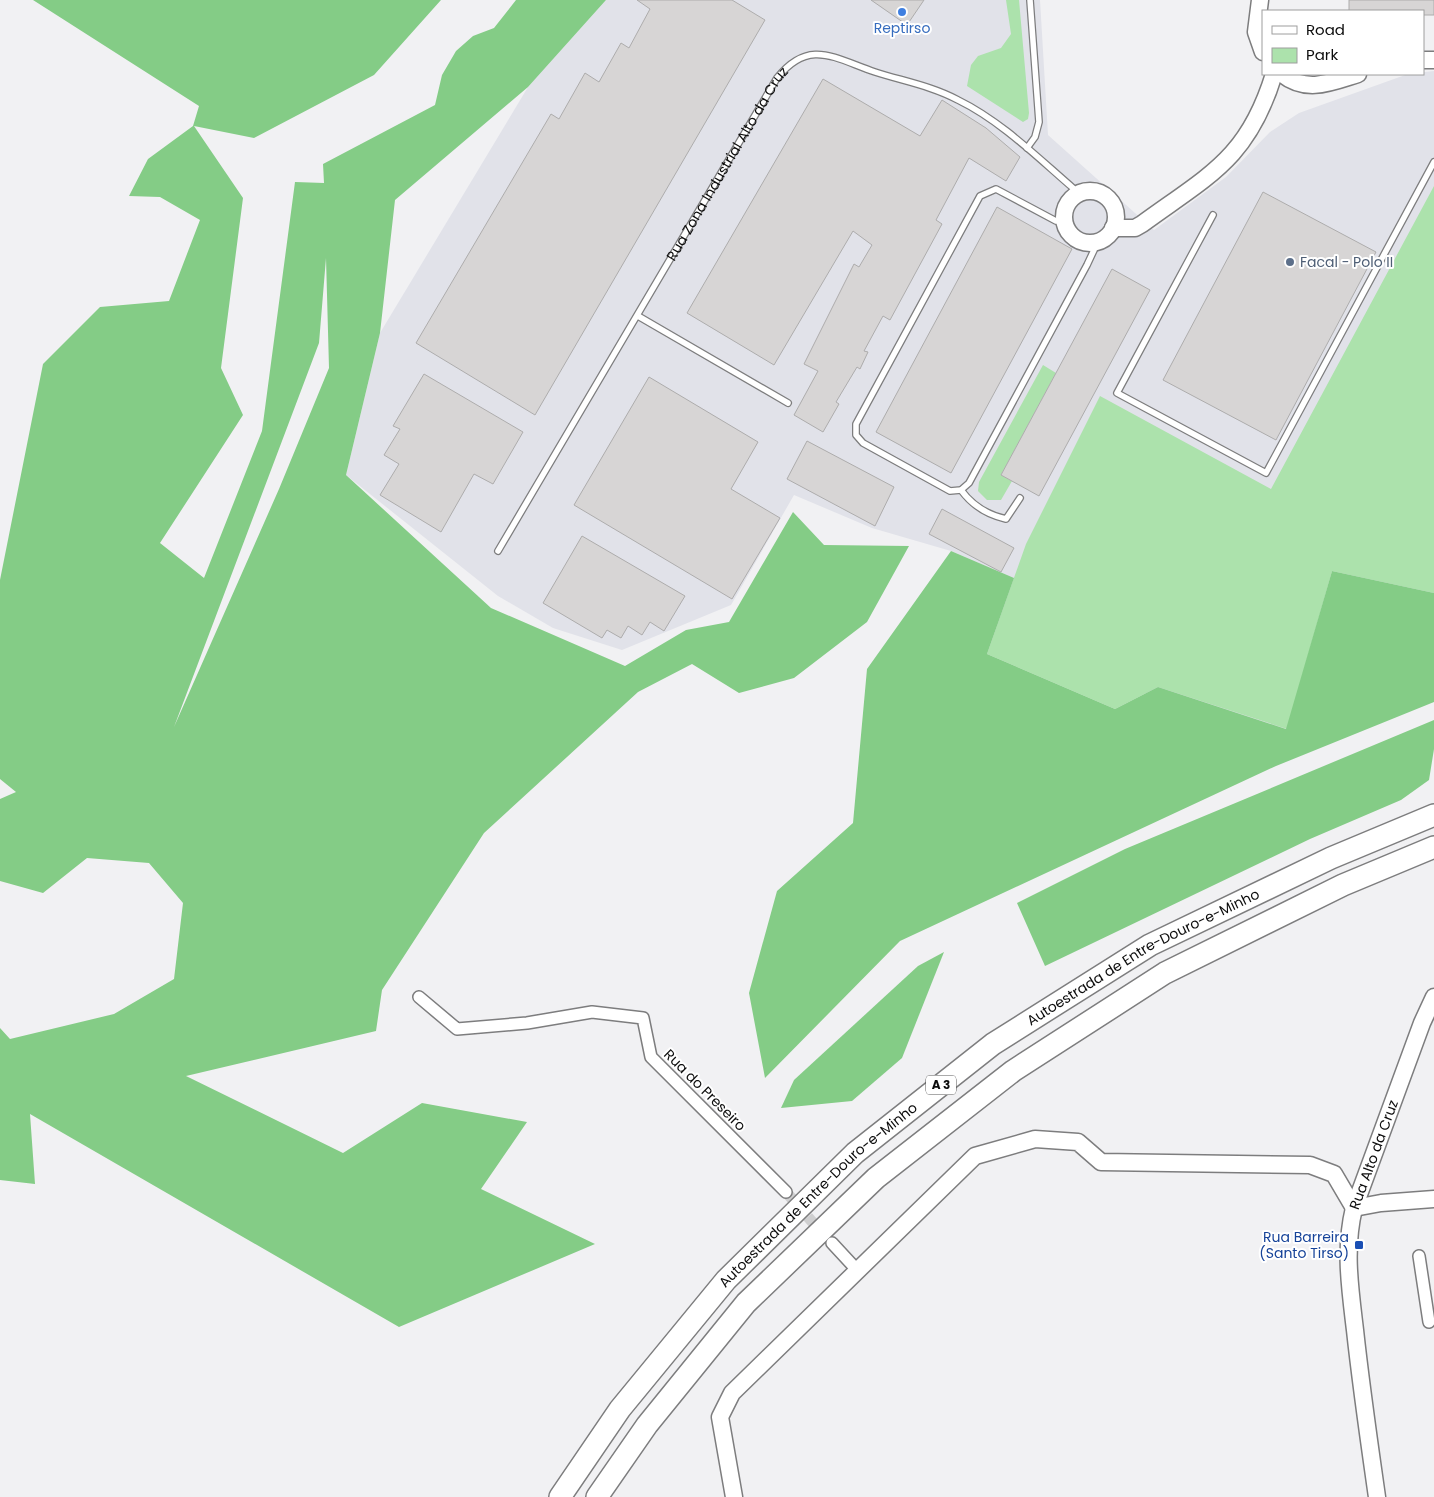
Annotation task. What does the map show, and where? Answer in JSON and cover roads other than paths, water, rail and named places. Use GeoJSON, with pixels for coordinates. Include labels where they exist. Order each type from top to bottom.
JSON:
{"type":"FeatureCollection","features":[{"type":"Feature","properties":{"kind":"highway","name":"Autoestrada de Entre-Douro-e-Minho"},"geometry":{"type":"LineString","coordinates":[[560,1497],[620,1408],[726,1280],[855,1153],[986,1050],[1150,945],[1331,858],[1434,814]]}},
{"type":"Feature","properties":{"kind":"highway","name":"Autoestrada de Entre-Douro-e-Minho"},"geometry":{"type":"LineString","coordinates":[[597,1497],[647,1425],[746,1303],[876,1178],[1013,1071],[1166,973],[1343,885],[1434,847]]}},
{"type":"Feature","properties":{"kind":"street"},"geometry":{"type":"LineString","coordinates":[[1260,0],[1256,32],[1262,49]]}},
{"type":"Feature","properties":{"kind":"street"},"geometry":{"type":"LineString","coordinates":[[1113,228],[1135,228],[1142,224],[1202,183],[1225,163],[1253,128],[1265,105],[1274,75]]}},
{"type":"Feature","properties":{"kind":"street"},"geometry":{"type":"LineString","coordinates":[[1284,75],[1300,83],[1318,86],[1355,75]]}},
{"type":"Feature","properties":{"kind":"street"},"geometry":{"type":"LineString","coordinates":[[1088,191],[1105,196],[1115,211],[1113,228],[1108,236],[1095,243],[1084,243],[1075,239],[1069,233],[1064,221],[1068,202],[1077,195],[1088,191]]}},
{"type":"Feature","properties":{"kind":"street","name":"Rua do Preseiro"},"geometry":{"type":"LineString","coordinates":[[419,997],[457,1029],[527,1023],[592,1012],[643,1018],[651,1056],[786,1192]]}},
{"type":"Feature","properties":{"kind":"street","name":"Rua Alto da Cruz"},"geometry":{"type":"LineString","coordinates":[[1377,1497],[1360,1378],[1347,1255],[1348,1234],[1354,1208],[1422,1023],[1434,997]]}},
{"type":"Feature","properties":{"kind":"street"},"geometry":{"type":"LineString","coordinates":[[734,1497],[720,1417],[732,1394],[975,1156],[1036,1138],[1078,1142],[1101,1162],[1310,1165],[1334,1174],[1354,1208],[1381,1203],[1434,1199]]}},
{"type":"Feature","properties":{"kind":"street"},"geometry":{"type":"LineString","coordinates":[[832,1244],[857,1270]]}},
{"type":"Feature","properties":{"kind":"street"},"geometry":{"type":"LineString","coordinates":[[1419,1256],[1428,1275],[1429,1322]]}},
{"type":"Feature","properties":{"kind":"lane"},"geometry":{"type":"LineString","coordinates":[[1026,148],[1036,137],[1039,122],[1030,0]]}},
{"type":"Feature","properties":{"kind":"lane","name":"Rua Zona Industrial Alto da Cruz"},"geometry":{"type":"LineString","coordinates":[[498,551],[777,78],[796,58],[822,54],[945,94],[969,105],[1026,148],[1073,188],[1077,195]]}},
{"type":"Feature","properties":{"kind":"lane"},"geometry":{"type":"LineString","coordinates":[[1213,216],[1117,392],[1266,473],[1434,162]]}},
{"type":"Feature","properties":{"kind":"lane"},"geometry":{"type":"LineString","coordinates":[[1064,221],[1056,221],[996,189],[980,196],[856,424],[856,435],[863,443],[950,491],[961,490],[969,483],[1087,265],[1095,243]]}},
{"type":"Feature","properties":{"kind":"lane"},"geometry":{"type":"LineString","coordinates":[[638,316],[788,403]]}},
{"type":"Feature","properties":{"kind":"lane"},"geometry":{"type":"LineString","coordinates":[[961,490],[969,501],[996,517],[1006,519],[1020,498]]}},
{"type":"Feature","properties":{"kind":"tunnel"},"geometry":{"type":"LineString","coordinates":[[786,1192],[823,1234]]}},
{"type":"Feature","properties":{"kind":"place","name":"Reptirso"},"geometry":{"type":"Point","coordinates":[902,12]}},
{"type":"Feature","properties":{"kind":"place","name":"Facal - Polo II"},"geometry":{"type":"Point","coordinates":[1290,262]}},
{"type":"Feature","properties":{"kind":"place","name":"Rua Barreira (Santo Tirso)"},"geometry":{"type":"Point","coordinates":[1359,1245]}}]}
